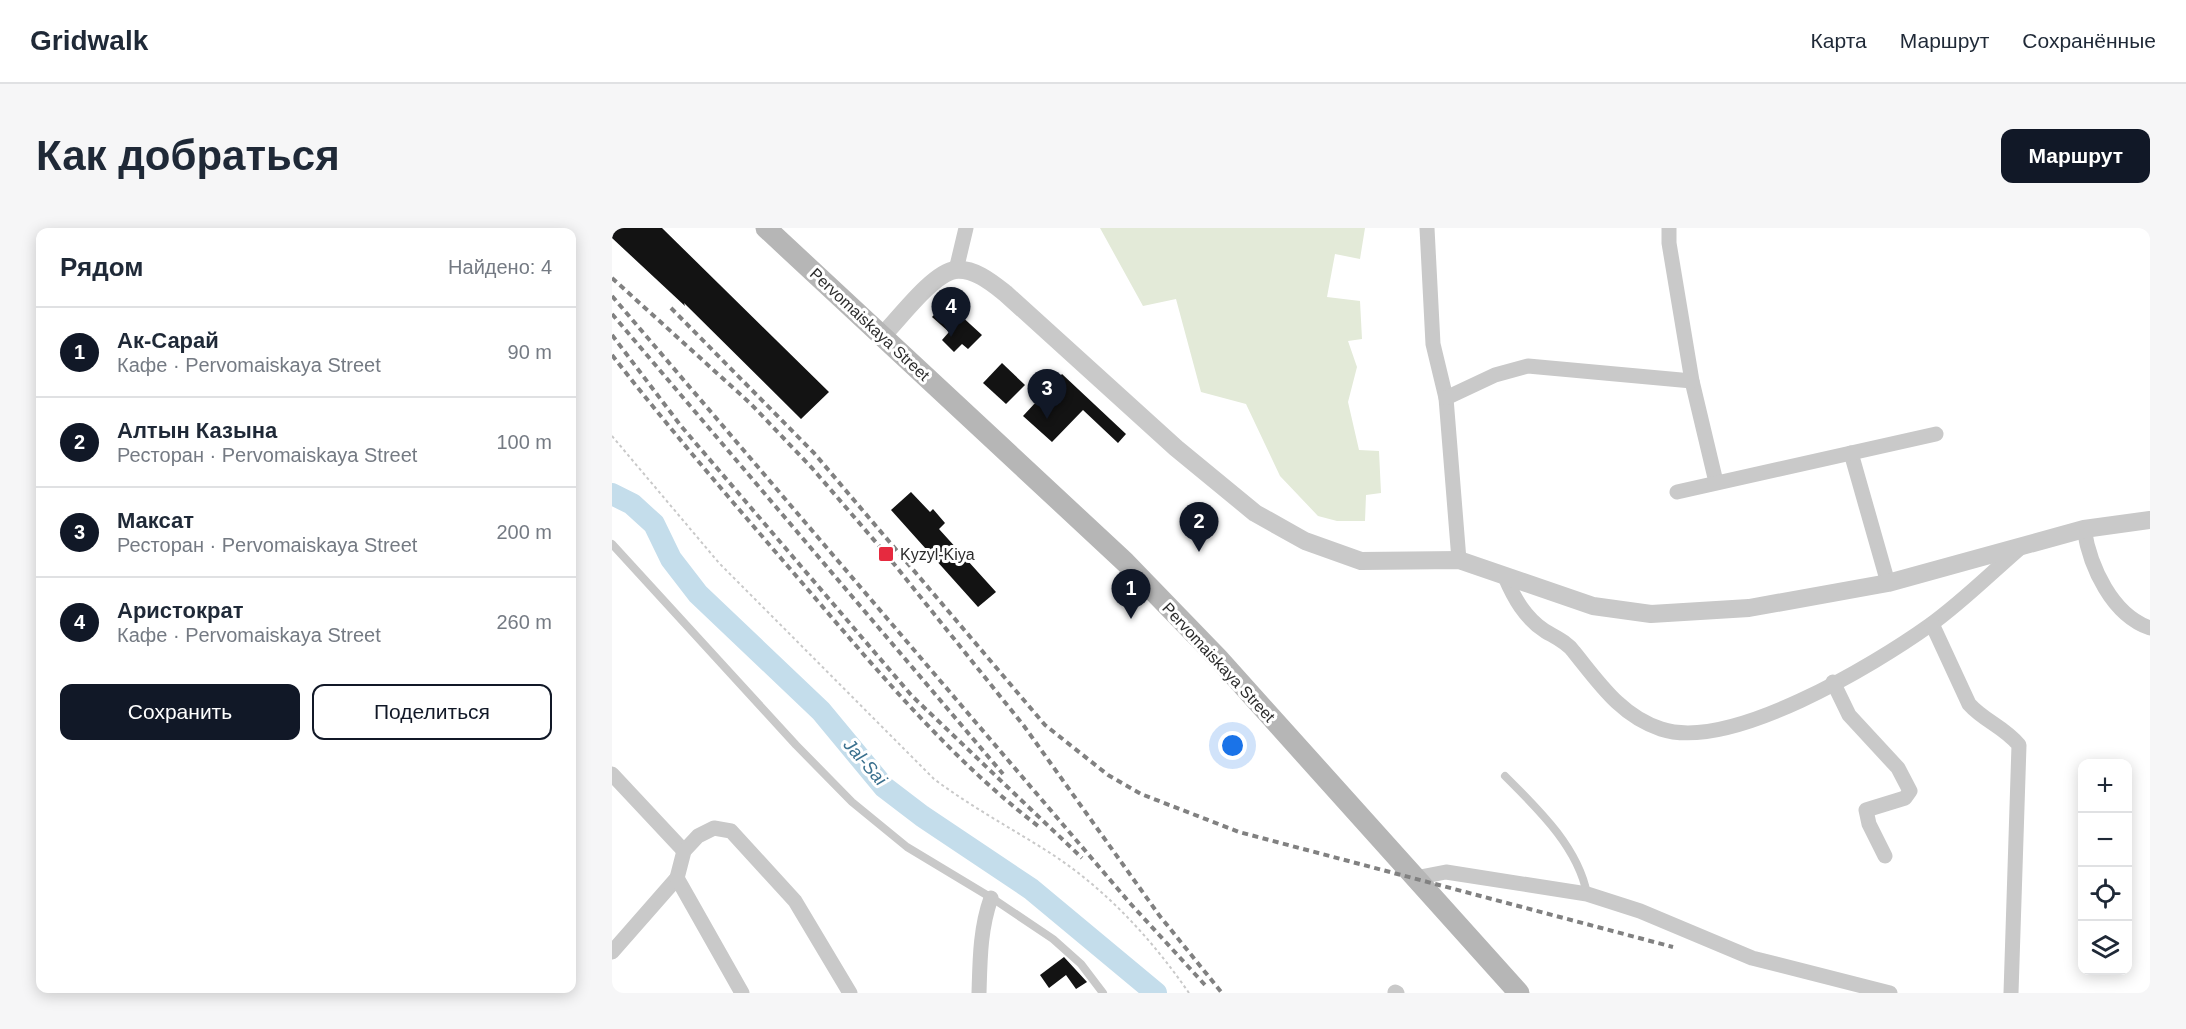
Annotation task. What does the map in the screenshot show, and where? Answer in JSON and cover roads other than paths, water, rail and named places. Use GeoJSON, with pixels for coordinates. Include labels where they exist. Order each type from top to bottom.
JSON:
{"type":"FeatureCollection","features":[{"type":"Feature","properties":{"kind":"main road","name":"Pervomaiskaya Street"},"geometry":{"type":"LineString","coordinates":[[766,228],[1133,570],[1218,658],[1519,993]]}},
{"type":"Feature","properties":{"kind":"street"},"geometry":{"type":"LineString","coordinates":[[956,270],[966,228]]}},
{"type":"Feature","properties":{"kind":"street"},"geometry":{"type":"LineString","coordinates":[[1427,228],[1433,344],[1446,398],[1459,560]]}},
{"type":"Feature","properties":{"kind":"street"},"geometry":{"type":"LineString","coordinates":[[1669,228],[1669,243],[1692,381],[1716,482]]}},
{"type":"Feature","properties":{"kind":"street"},"geometry":{"type":"LineString","coordinates":[[883,335],[940,276],[956,270],[978,275],[1005,293],[1176,447],[1255,513],[1280,529],[1331,552],[1361,561],[1459,560],[1593,606],[1651,614],[1749,608],[1888,583],[1999,559]]}},
{"type":"Feature","properties":{"kind":"street"},"geometry":{"type":"LineString","coordinates":[[1446,398],[1495,375],[1528,366],[1692,381]]}},
{"type":"Feature","properties":{"kind":"street"},"geometry":{"type":"LineString","coordinates":[[1677,492],[1936,434]]}},
{"type":"Feature","properties":{"kind":"street"},"geometry":{"type":"LineString","coordinates":[[1851,453],[1888,583]]}},
{"type":"Feature","properties":{"kind":"street"},"geometry":{"type":"LineString","coordinates":[[1505,577],[1512,593],[1530,619],[1570,647],[1604,691],[1618,703],[1660,729],[1690,733],[1741,726],[1884,655],[1932,624],[1999,559],[2025,544],[2084,529],[2150,520]]}},
{"type":"Feature","properties":{"kind":"street"},"geometry":{"type":"LineString","coordinates":[[2084,529],[2087,548],[2118,607],[2132,620],[2150,628]]}},
{"type":"Feature","properties":{"kind":"street"},"geometry":{"type":"LineString","coordinates":[[1932,624],[1969,704],[1976,712],[2001,726],[2019,745],[2011,993]]}},
{"type":"Feature","properties":{"kind":"street"},"geometry":{"type":"LineString","coordinates":[[1833,682],[1849,715],[1898,768],[1910,791],[1905,798],[1866,810],[1869,824],[1885,856]]}},
{"type":"Feature","properties":{"kind":"street"},"geometry":{"type":"LineString","coordinates":[[612,774],[684,850]]}},
{"type":"Feature","properties":{"kind":"street"},"geometry":{"type":"LineString","coordinates":[[612,951],[677,878],[684,850],[699,836],[714,828],[731,831],[795,901],[850,993]]}},
{"type":"Feature","properties":{"kind":"street"},"geometry":{"type":"LineString","coordinates":[[1415,878],[1446,872],[1587,894],[1640,911],[1752,958],[1890,993]]}},
{"type":"Feature","properties":{"kind":"street"},"geometry":{"type":"LineString","coordinates":[[677,878],[742,993]]}},
{"type":"Feature","properties":{"kind":"street"},"geometry":{"type":"LineString","coordinates":[[979,993],[978,964],[985,913],[991,897]]}},
{"type":"Feature","properties":{"kind":"lane"},"geometry":{"type":"LineString","coordinates":[[612,544],[796,745],[852,802],[907,847],[991,897],[1053,939],[1081,964],[1103,993]]}},
{"type":"Feature","properties":{"kind":"lane"},"geometry":{"type":"LineString","coordinates":[[1505,776],[1540,812],[1556,833],[1584,876],[1587,894]]}},
{"type":"Feature","properties":{"kind":"waterway","name":"Jal-Sai"},"geometry":{"type":"LineString","coordinates":[[612,494],[632,504],[654,524],[671,559],[698,594],[821,711],[884,787],[922,816],[1031,889],[1156,993]]}},
{"type":"Feature","properties":{"kind":"railway"},"geometry":{"type":"LineString","coordinates":[[612,278],[751,404],[812,468],[886,554],[1024,726],[1159,915],[1222,993]]}},
{"type":"Feature","properties":{"kind":"railway"},"geometry":{"type":"LineString","coordinates":[[612,296],[1129,902],[1205,985]]}},
{"type":"Feature","properties":{"kind":"railway"},"geometry":{"type":"LineString","coordinates":[[671,308],[814,453],[1045,725],[1108,775],[1141,794],[1239,832],[1673,947]]}},
{"type":"Feature","properties":{"kind":"railway"},"geometry":{"type":"LineString","coordinates":[[612,314],[1003,774]]}},
{"type":"Feature","properties":{"kind":"railway"},"geometry":{"type":"LineString","coordinates":[[612,335],[681,426],[912,696],[1082,858]]}},
{"type":"Feature","properties":{"kind":"railway"},"geometry":{"type":"LineString","coordinates":[[612,355],[710,475],[890,685],[976,773],[1038,826]]}},
{"type":"Feature","properties":{"kind":"place","name":"Аристократ"},"geometry":{"type":"Point","coordinates":[951,337]}},
{"type":"Feature","properties":{"kind":"place","name":"Максат"},"geometry":{"type":"Point","coordinates":[1047,419]}},
{"type":"Feature","properties":{"kind":"place","name":"Алтын Казына"},"geometry":{"type":"Point","coordinates":[1199,552]}},
{"type":"Feature","properties":{"kind":"place","name":"Kyzyl-Kiya"},"geometry":{"type":"Point","coordinates":[886,554]}},
{"type":"Feature","properties":{"kind":"place","name":"Ак-Сарай"},"geometry":{"type":"Point","coordinates":[1131,619]}}]}
